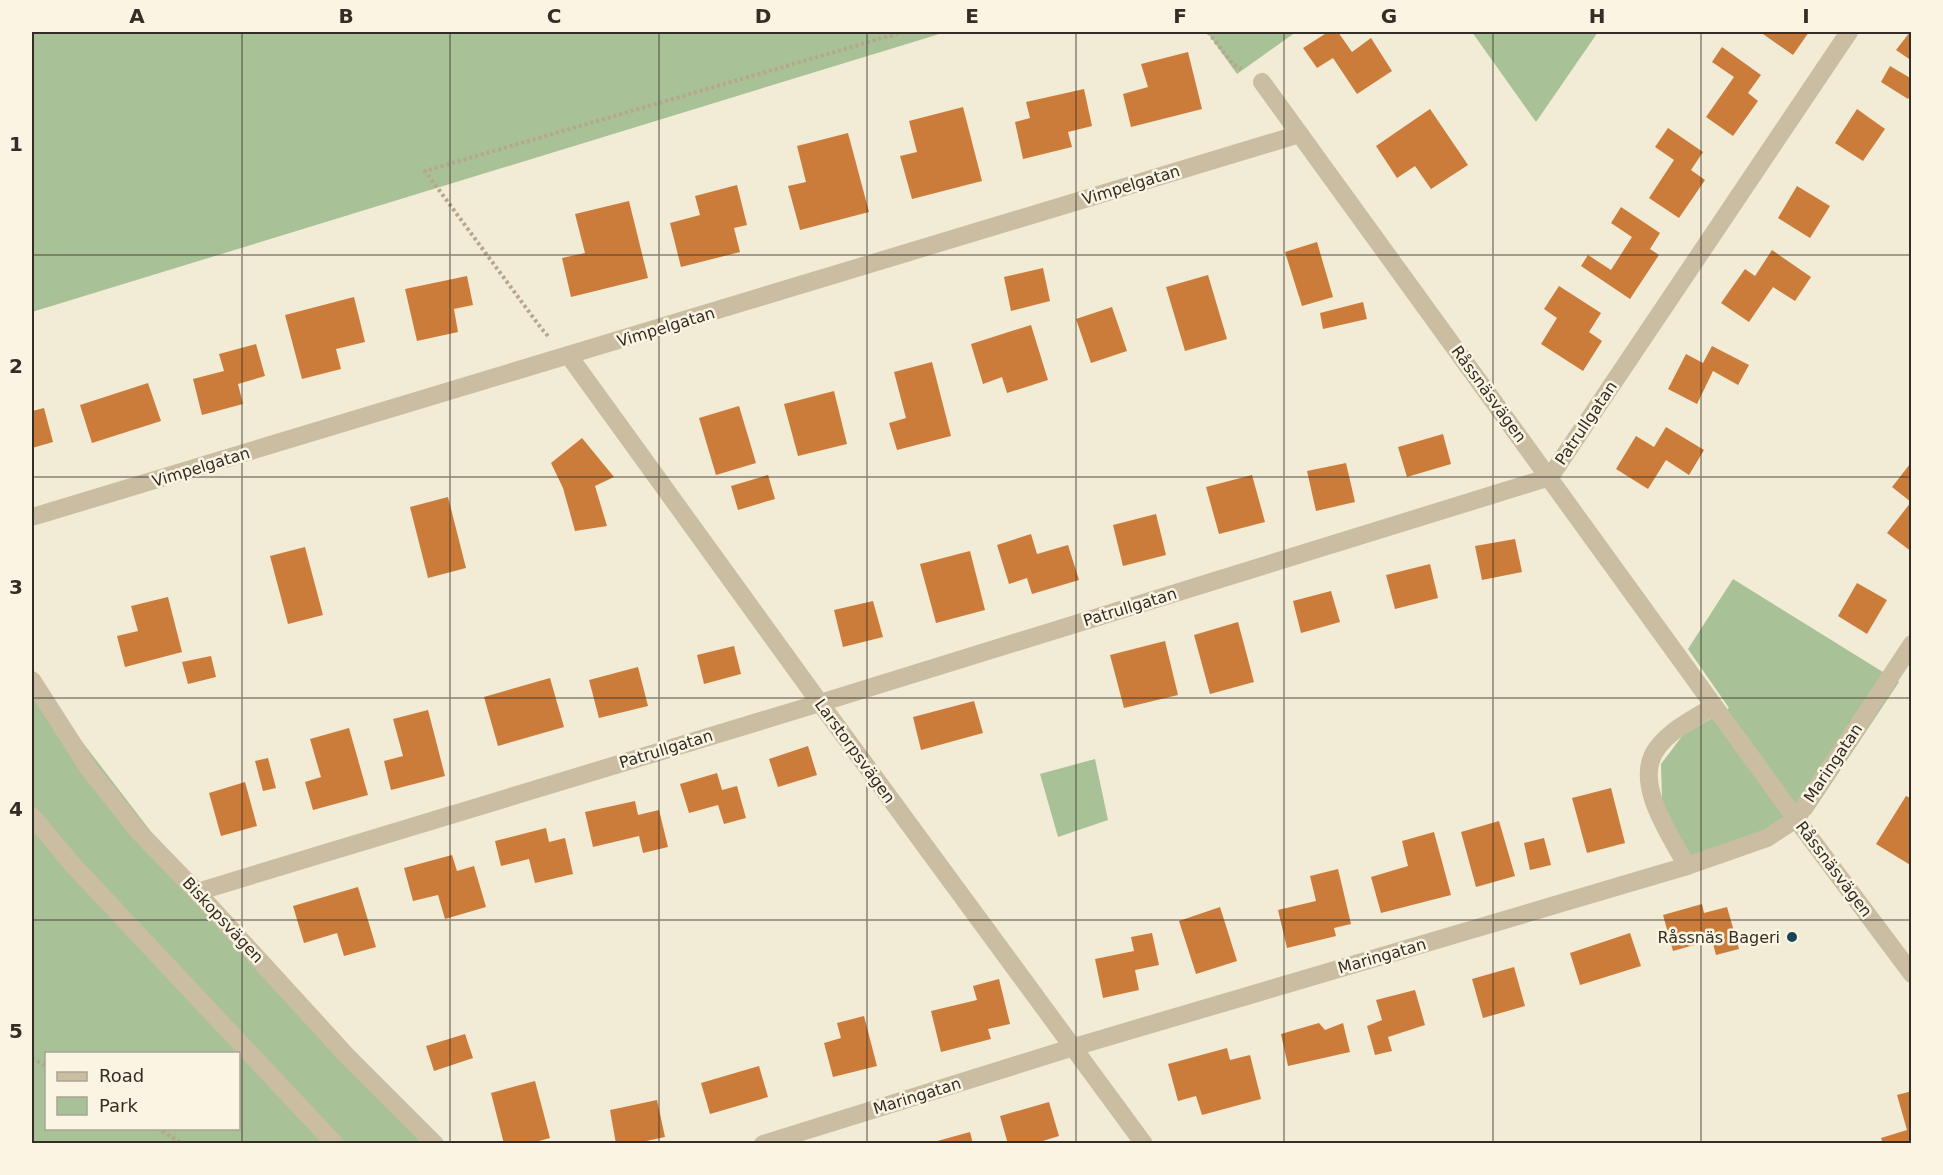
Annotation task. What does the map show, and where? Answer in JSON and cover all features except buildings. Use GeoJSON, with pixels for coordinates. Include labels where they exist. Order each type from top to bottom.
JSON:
{"type":"FeatureCollection","features":[{"type":"Feature","properties":{"kind":"street","name":"Patrullgatan"},"geometry":{"type":"LineString","coordinates":[[197,892],[1550,477],[1849,32]]}},
{"type":"Feature","properties":{"kind":"street","name":"Råssnäsvägen"},"geometry":{"type":"LineString","coordinates":[[1262,82],[1911,974]]}},
{"type":"Feature","properties":{"kind":"street","name":"Vimpelgatan"},"geometry":{"type":"LineString","coordinates":[[32,517],[1300,134]]}},
{"type":"Feature","properties":{"kind":"street","name":"Larstorpsvägen"},"geometry":{"type":"LineString","coordinates":[[569,356],[1144,1143]]}},
{"type":"Feature","properties":{"kind":"street","name":"Maringatan"},"geometry":{"type":"LineString","coordinates":[[763,1143],[1074,1047],[1687,866],[1767,838],[1796,819],[1911,644]]}},
{"type":"Feature","properties":{"kind":"street","name":"Biskopsvägen"},"geometry":{"type":"LineString","coordinates":[[32,680],[89,769],[138,831],[197,892],[346,1056],[435,1143]]}},
{"type":"Feature","properties":{"kind":"street"},"geometry":{"type":"LineString","coordinates":[[1687,866],[1659,814],[1651,793],[1648,770],[1650,758],[1659,745],[1714,706]]}},
{"type":"Feature","properties":{"kind":"street"},"geometry":{"type":"LineString","coordinates":[[32,816],[72,864],[335,1143]]}},
{"type":"Feature","properties":{"kind":"path"},"geometry":{"type":"LineString","coordinates":[[569,356],[541,328],[425,171],[903,32]]}},
{"type":"Feature","properties":{"kind":"path"},"geometry":{"type":"LineString","coordinates":[[1208,32],[1233,64],[1262,82]]}},
{"type":"Feature","properties":{"kind":"path"},"geometry":{"type":"LineString","coordinates":[[160,1130],[183,1143]]}},
{"type":"Feature","properties":{"kind":"green space"},"geometry":{"type":"Polygon","coordinates":[[[32,32],[946,32],[32,312],[32,32]]]}},
{"type":"Feature","properties":{"kind":"green space"},"geometry":{"type":"Polygon","coordinates":[[[1207,32],[1296,32],[1237,74],[1207,32]]]}},
{"type":"Feature","properties":{"kind":"green space"},"geometry":{"type":"Polygon","coordinates":[[[1472,32],[1598,32],[1536,122],[1472,32]]]}},
{"type":"Feature","properties":{"kind":"green space"},"geometry":{"type":"Polygon","coordinates":[[[1733,579],[1899,682],[1811,814],[1683,867],[1662,800],[1661,764],[1683,735],[1729,708],[1688,649],[1733,579]]]}},
{"type":"Feature","properties":{"kind":"green space"},"geometry":{"type":"Polygon","coordinates":[[[32,671],[44,692],[201,897],[367,1069],[444,1143],[32,1143],[32,671]]]}},
{"type":"Feature","properties":{"kind":"green space"},"geometry":{"type":"Polygon","coordinates":[[[1095,759],[1108,820],[1058,837],[1040,774],[1095,759]]]}},
{"type":"Feature","properties":{"kind":"place","name":"Råssnäs Bageri"},"geometry":{"type":"Point","coordinates":[1792,937]}}]}
